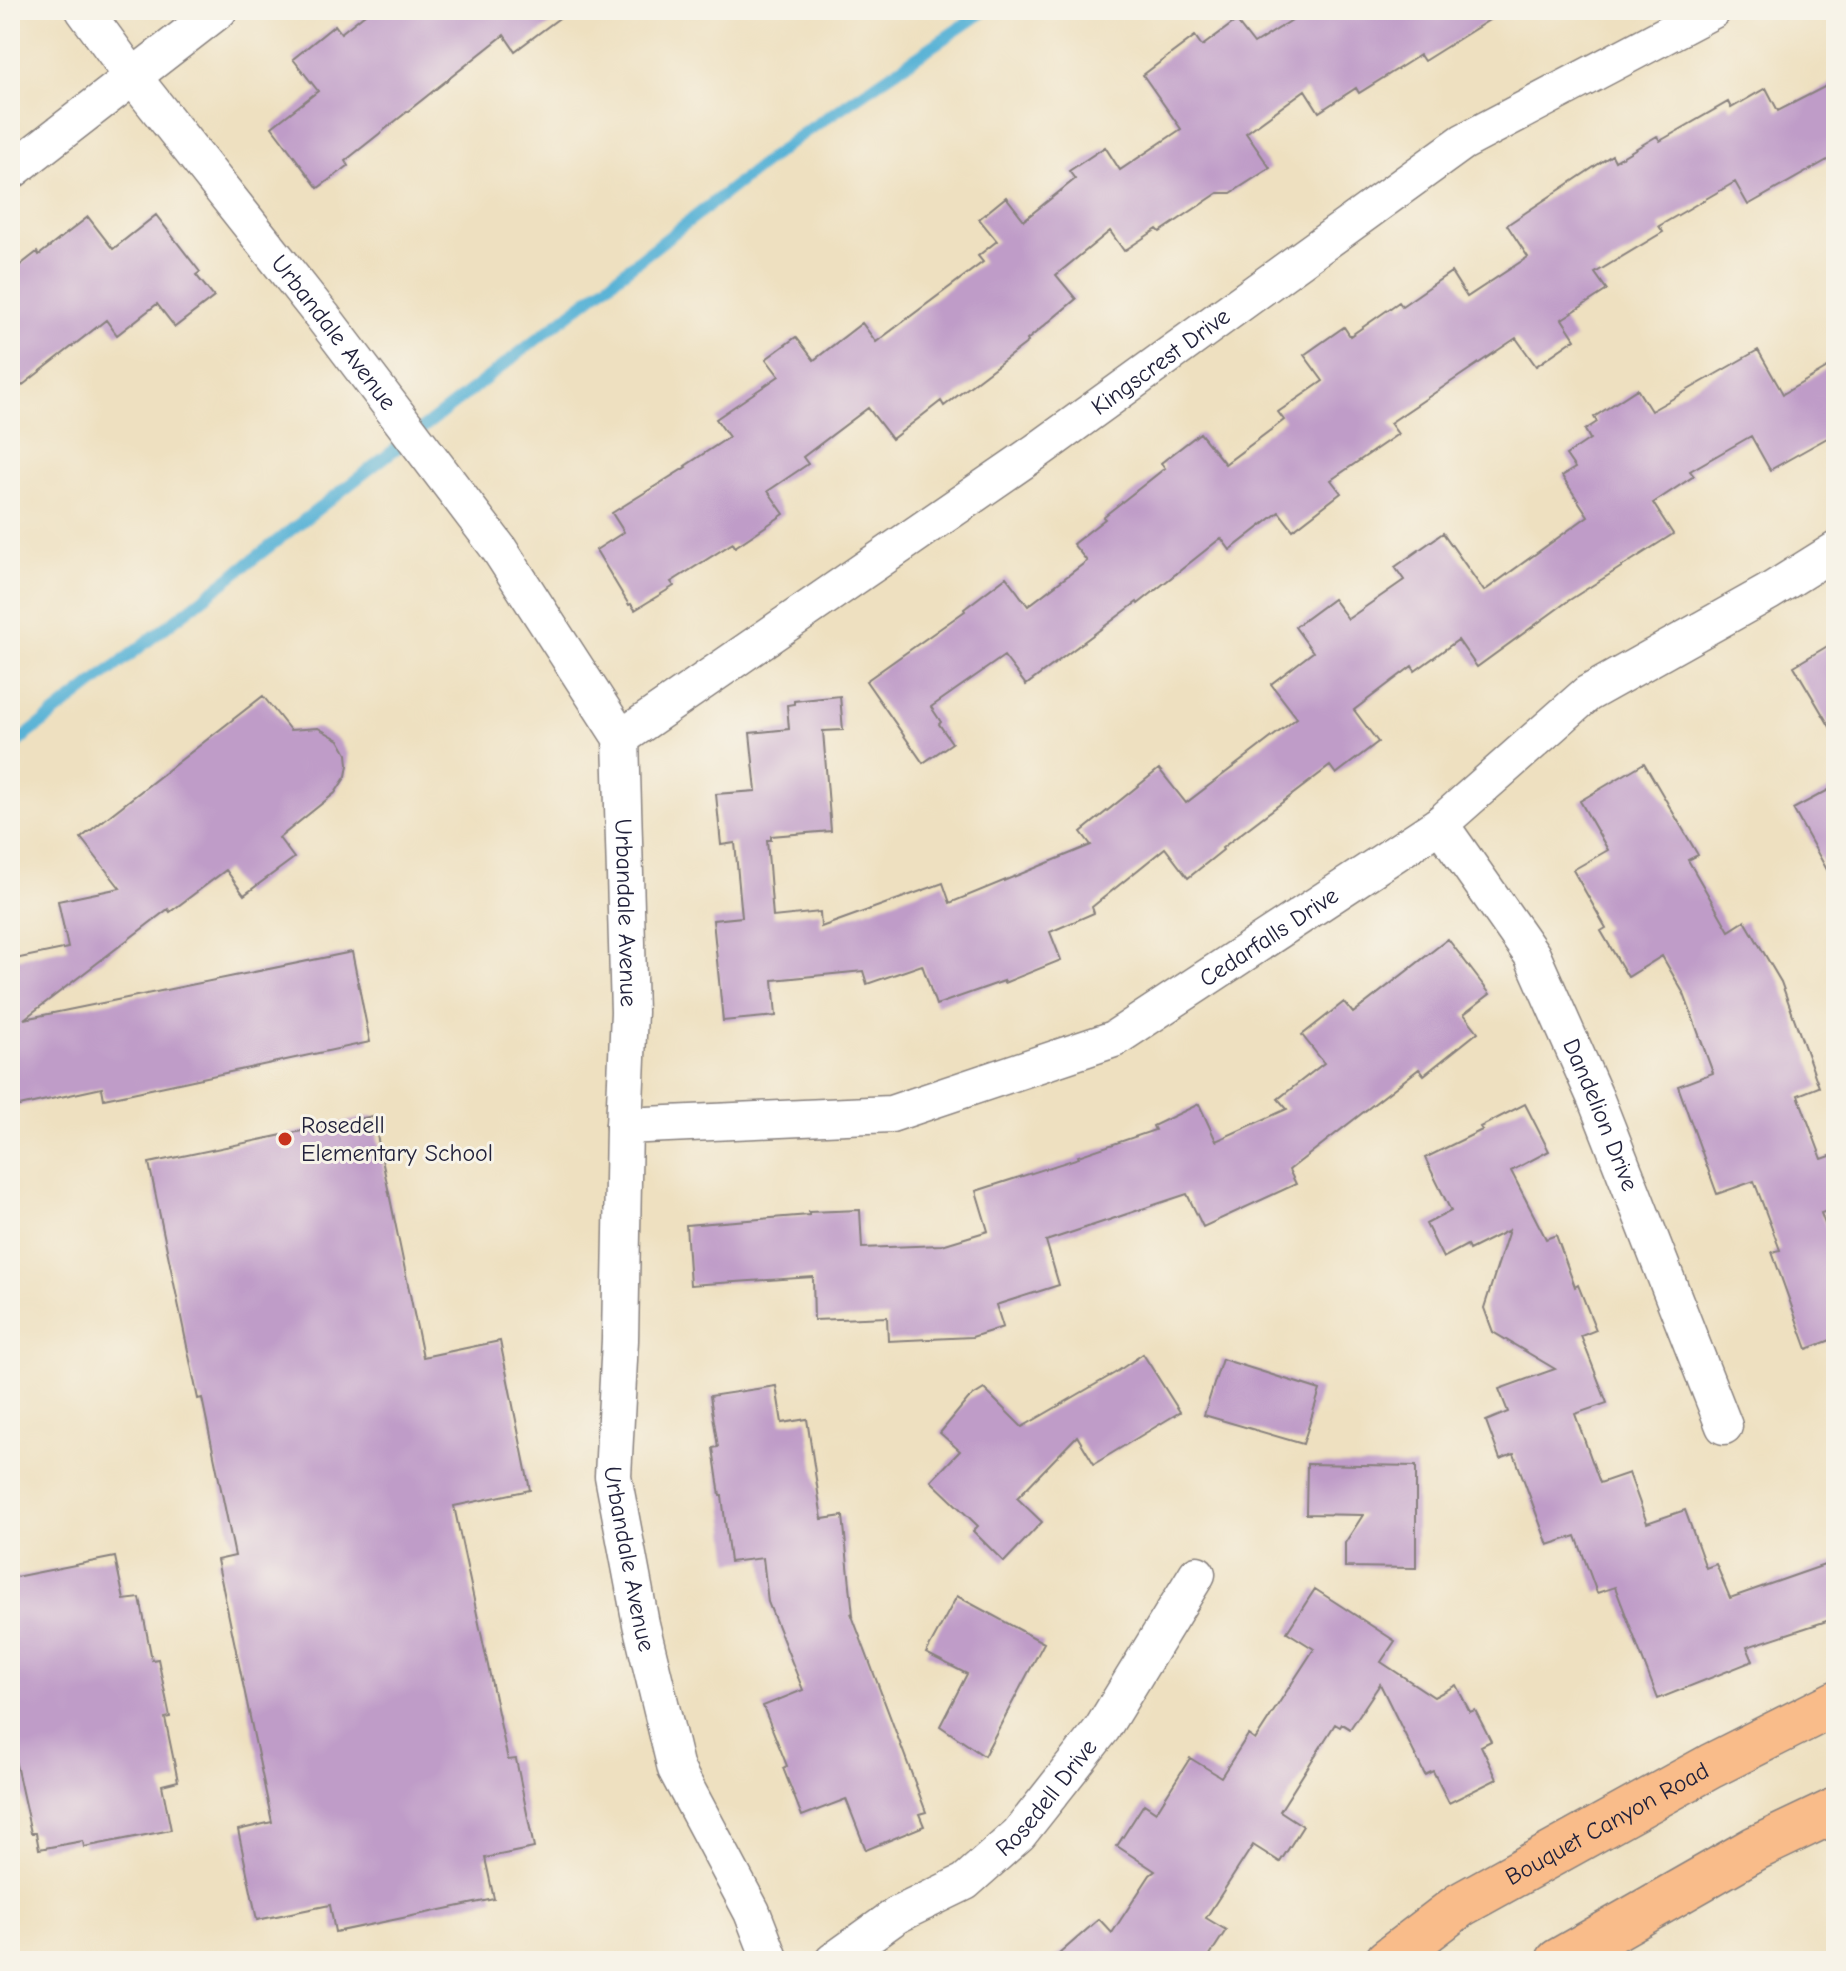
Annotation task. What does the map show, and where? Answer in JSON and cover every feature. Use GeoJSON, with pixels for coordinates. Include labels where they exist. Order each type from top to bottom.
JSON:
{"type":"FeatureCollection","features":[{"type":"Feature","properties":{"kind":"main road","name":"Bouquet Canyon Road"},"geometry":{"type":"LineString","coordinates":[[1387,1961],[1460,1905],[1711,1766],[1836,1703]]}},
{"type":"Feature","properties":{"kind":"main road"},"geometry":{"type":"LineString","coordinates":[[1558,1961],[1756,1848],[1836,1810]]}},
{"type":"Feature","properties":{"kind":"street","name":"Urbandale Avenue"},"geometry":{"type":"LineString","coordinates":[[84,10],[499,549],[621,738],[629,1012],[613,1476],[641,1624],[676,1769],[752,1912],[771,1961]]}},
{"type":"Feature","properties":{"kind":"street"},"geometry":{"type":"LineString","coordinates":[[10,172],[219,10]]}},
{"type":"Feature","properties":{"kind":"street","name":"Kingscrest Drive"},"geometry":{"type":"LineString","coordinates":[[621,738],[1037,451],[1463,142],[1713,10]]}},
{"type":"Feature","properties":{"kind":"street","name":"Cedarfalls Drive"},"geometry":{"type":"LineString","coordinates":[[624,1126],[891,1114],[1114,1039],[1440,824],[1587,694],[1769,592],[1836,550]]}},
{"type":"Feature","properties":{"kind":"street","name":"Dandelion Drive"},"geometry":{"type":"LineString","coordinates":[[1440,824],[1532,955],[1595,1097],[1724,1426]]}},
{"type":"Feature","properties":{"kind":"street","name":"Rosedell Drive"},"geometry":{"type":"LineString","coordinates":[[833,1961],[897,1915],[965,1882],[1019,1834],[1102,1729],[1197,1574]]}},
{"type":"Feature","properties":{"kind":"building"},"geometry":{"type":"Polygon","coordinates":[[[370,10],[570,10],[515,51],[504,35],[345,161],[348,166],[318,188],[272,127],[318,91],[293,59],[335,25],[341,33],[370,10]]]}},
{"type":"Feature","properties":{"kind":"building"},"geometry":{"type":"Polygon","coordinates":[[[1308,10],[1505,10],[1424,61],[1420,55],[1359,93],[1356,88],[1319,112],[1305,90],[1246,133],[1270,168],[1231,193],[1218,193],[1160,232],[1157,229],[1124,251],[1110,231],[1056,275],[1076,299],[1028,342],[944,406],[941,401],[892,439],[868,408],[803,457],[808,464],[768,491],[784,514],[735,547],[733,543],[671,582],[674,586],[635,610],[629,605],[596,550],[624,532],[612,513],[729,437],[716,419],[779,376],[766,359],[796,337],[814,360],[862,323],[876,342],[983,262],[978,256],[997,241],[979,219],[1006,197],[1024,220],[1075,179],[1069,171],[1105,147],[1120,170],[1181,129],[1143,75],[1195,36],[1202,46],[1236,21],[1254,44],[1308,10]]]}},
{"type":"Feature","properties":{"kind":"building"},"geometry":{"type":"Polygon","coordinates":[[[1836,81],[1836,155],[1748,205],[1735,182],[1659,226],[1663,232],[1595,273],[1607,290],[1562,319],[1575,339],[1536,366],[1516,338],[1390,423],[1398,434],[1331,480],[1341,493],[1293,530],[1279,512],[1230,550],[1221,538],[1138,604],[1026,685],[1004,656],[931,707],[952,743],[923,763],[866,681],[965,611],[1006,577],[1028,606],[1087,561],[1073,544],[1165,468],[1161,463],[1200,433],[1225,464],[1284,420],[1278,412],[1323,381],[1304,355],[1344,327],[1350,336],[1399,302],[1402,306],[1451,272],[1467,297],[1528,257],[1507,225],[1612,155],[1615,161],[1657,136],[1660,141],[1728,102],[1731,108],[1766,88],[1778,111],[1836,81]]]}},
{"type":"Feature","properties":{"kind":"building"},"geometry":{"type":"Polygon","coordinates":[[[156,215],[200,272],[196,275],[214,297],[175,327],[157,304],[117,335],[106,320],[10,395],[10,273],[88,217],[113,249],[156,215]]]}},
{"type":"Feature","properties":{"kind":"building"},"geometry":{"type":"Polygon","coordinates":[[[1758,350],[1783,394],[1836,363],[1836,433],[1770,470],[1751,436],[1690,471],[1694,476],[1653,503],[1673,534],[1568,601],[1477,667],[1458,640],[1415,671],[1412,666],[1354,710],[1378,742],[1336,774],[1330,766],[1222,848],[1188,878],[1165,848],[1092,907],[1094,913],[1050,932],[1061,960],[936,1005],[922,965],[867,984],[863,971],[773,980],[776,1016],[723,1021],[713,920],[742,917],[735,843],[721,845],[716,794],[756,791],[750,733],[789,729],[787,705],[794,704],[794,701],[840,696],[843,730],[823,731],[831,831],[771,836],[771,840],[767,840],[773,917],[820,912],[821,927],[943,883],[950,903],[1091,845],[1081,832],[1159,769],[1186,803],[1297,718],[1271,684],[1313,652],[1295,627],[1333,599],[1348,619],[1404,580],[1395,567],[1443,533],[1484,591],[1588,516],[1562,476],[1575,468],[1566,455],[1590,439],[1585,430],[1597,422],[1594,417],[1637,389],[1651,411],[1758,350]]]}},
{"type":"Feature","properties":{"kind":"building"},"geometry":{"type":"Polygon","coordinates":[[[1836,641],[1836,737],[1794,666],[1836,641]]]}},
{"type":"Feature","properties":{"kind":"building"},"geometry":{"type":"Polygon","coordinates":[[[263,696],[290,730],[318,728],[339,740],[347,754],[346,776],[335,793],[279,838],[294,858],[244,895],[226,870],[170,912],[168,909],[24,1019],[352,952],[370,1042],[104,1099],[102,1088],[10,1108],[10,960],[68,948],[58,901],[120,888],[81,838],[263,696]]]}},
{"type":"Feature","properties":{"kind":"building"},"geometry":{"type":"Polygon","coordinates":[[[1644,763],[1698,855],[1688,860],[1729,931],[1745,921],[1781,982],[1819,1087],[1798,1095],[1822,1159],[1836,1154],[1836,1208],[1821,1213],[1836,1254],[1836,1338],[1807,1349],[1772,1252],[1780,1250],[1754,1181],[1717,1194],[1678,1086],[1713,1073],[1684,994],[1662,956],[1628,977],[1601,931],[1606,928],[1573,870],[1608,850],[1580,801],[1644,763]]]}},
{"type":"Feature","properties":{"kind":"building"},"geometry":{"type":"Polygon","coordinates":[[[1836,786],[1836,886],[1793,809],[1836,786]]]}},
{"type":"Feature","properties":{"kind":"building"},"geometry":{"type":"Polygon","coordinates":[[[1448,939],[1490,994],[1464,1014],[1478,1032],[1424,1075],[1419,1069],[1289,1170],[1296,1184],[1203,1227],[1187,1194],[1046,1241],[1059,1285],[996,1305],[1003,1327],[972,1337],[888,1341],[887,1317],[814,1320],[813,1277],[690,1285],[686,1225],[860,1210],[862,1248],[942,1245],[988,1231],[976,1191],[1155,1130],[1153,1126],[1199,1104],[1216,1141],[1287,1109],[1278,1099],[1324,1063],[1302,1035],[1344,1002],[1353,1013],[1448,939]]]}},
{"type":"Feature","properties":{"kind":"building"},"geometry":{"type":"Polygon","coordinates":[[[1525,1104],[1549,1151],[1511,1171],[1546,1239],[1556,1235],[1575,1287],[1578,1285],[1596,1330],[1581,1336],[1607,1403],[1575,1414],[1600,1483],[1629,1473],[1647,1523],[1685,1510],[1706,1568],[1716,1564],[1730,1598],[1836,1561],[1836,1618],[1747,1647],[1753,1661],[1658,1699],[1615,1587],[1597,1593],[1576,1536],[1548,1545],[1514,1454],[1500,1459],[1486,1421],[1508,1412],[1499,1389],[1555,1369],[1493,1332],[1484,1308],[1509,1230],[1469,1250],[1467,1245],[1443,1258],[1426,1224],[1451,1211],[1425,1158],[1482,1130],[1480,1127],[1525,1104]]]}},
{"type":"Feature","properties":{"kind":"building"},"geometry":{"type":"Polygon","coordinates":[[[373,1116],[423,1357],[500,1341],[530,1490],[454,1506],[508,1760],[516,1759],[534,1848],[485,1858],[494,1899],[335,1932],[330,1905],[257,1920],[238,1830],[272,1822],[217,1560],[235,1556],[202,1398],[198,1399],[149,1163],[373,1116]]]}},
{"type":"Feature","properties":{"kind":"building"},"geometry":{"type":"Polygon","coordinates":[[[1143,1354],[1180,1412],[1094,1464],[1077,1436],[1017,1498],[1042,1522],[1004,1562],[973,1531],[978,1526],[931,1481],[960,1451],[940,1433],[968,1399],[984,1389],[1022,1427],[1143,1354]]]}},
{"type":"Feature","properties":{"kind":"building"},"geometry":{"type":"Polygon","coordinates":[[[1222,1359],[1320,1390],[1303,1444],[1204,1415],[1222,1359]]]}},
{"type":"Feature","properties":{"kind":"building"},"geometry":{"type":"Polygon","coordinates":[[[776,1386],[782,1423],[807,1419],[822,1519],[843,1516],[853,1615],[851,1613],[926,1812],[919,1814],[924,1826],[866,1850],[846,1799],[802,1816],[783,1768],[787,1766],[763,1706],[803,1690],[768,1602],[763,1558],[730,1562],[713,1448],[718,1447],[710,1396],[776,1386]]]}},
{"type":"Feature","properties":{"kind":"building"},"geometry":{"type":"Polygon","coordinates":[[[1307,1464],[1416,1466],[1416,1568],[1345,1567],[1345,1543],[1363,1515],[1306,1514],[1307,1464]]]}},
{"type":"Feature","properties":{"kind":"building"},"geometry":{"type":"Polygon","coordinates":[[[115,1557],[124,1600],[140,1598],[152,1660],[158,1659],[170,1717],[165,1718],[178,1781],[162,1785],[171,1830],[84,1847],[83,1841],[39,1849],[36,1833],[31,1833],[10,1737],[10,1578],[115,1557]]]}},
{"type":"Feature","properties":{"kind":"building"},"geometry":{"type":"Polygon","coordinates":[[[1315,1589],[1395,1641],[1381,1662],[1434,1697],[1456,1685],[1470,1712],[1475,1710],[1491,1741],[1481,1746],[1497,1779],[1449,1803],[1433,1771],[1425,1775],[1380,1684],[1350,1729],[1335,1724],[1280,1811],[1303,1826],[1280,1862],[1253,1845],[1206,1918],[1226,1930],[1206,1961],[1051,1961],[1099,1919],[1112,1933],[1155,1871],[1117,1846],[1144,1804],[1156,1812],[1190,1758],[1221,1777],[1248,1735],[1255,1740],[1314,1649],[1287,1632],[1315,1589]]]}},
{"type":"Feature","properties":{"kind":"building"},"geometry":{"type":"Polygon","coordinates":[[[957,1596],[1044,1643],[984,1756],[940,1726],[967,1674],[926,1653],[957,1596]]]}},
{"type":"Feature","properties":{"kind":"waterway"},"geometry":{"type":"LineString","coordinates":[[10,748],[795,139],[986,10]]}},
{"type":"Feature","properties":{"kind":"place","name":"Rosedell Elementary School"},"geometry":{"type":"Point","coordinates":[285,1139]}}]}
